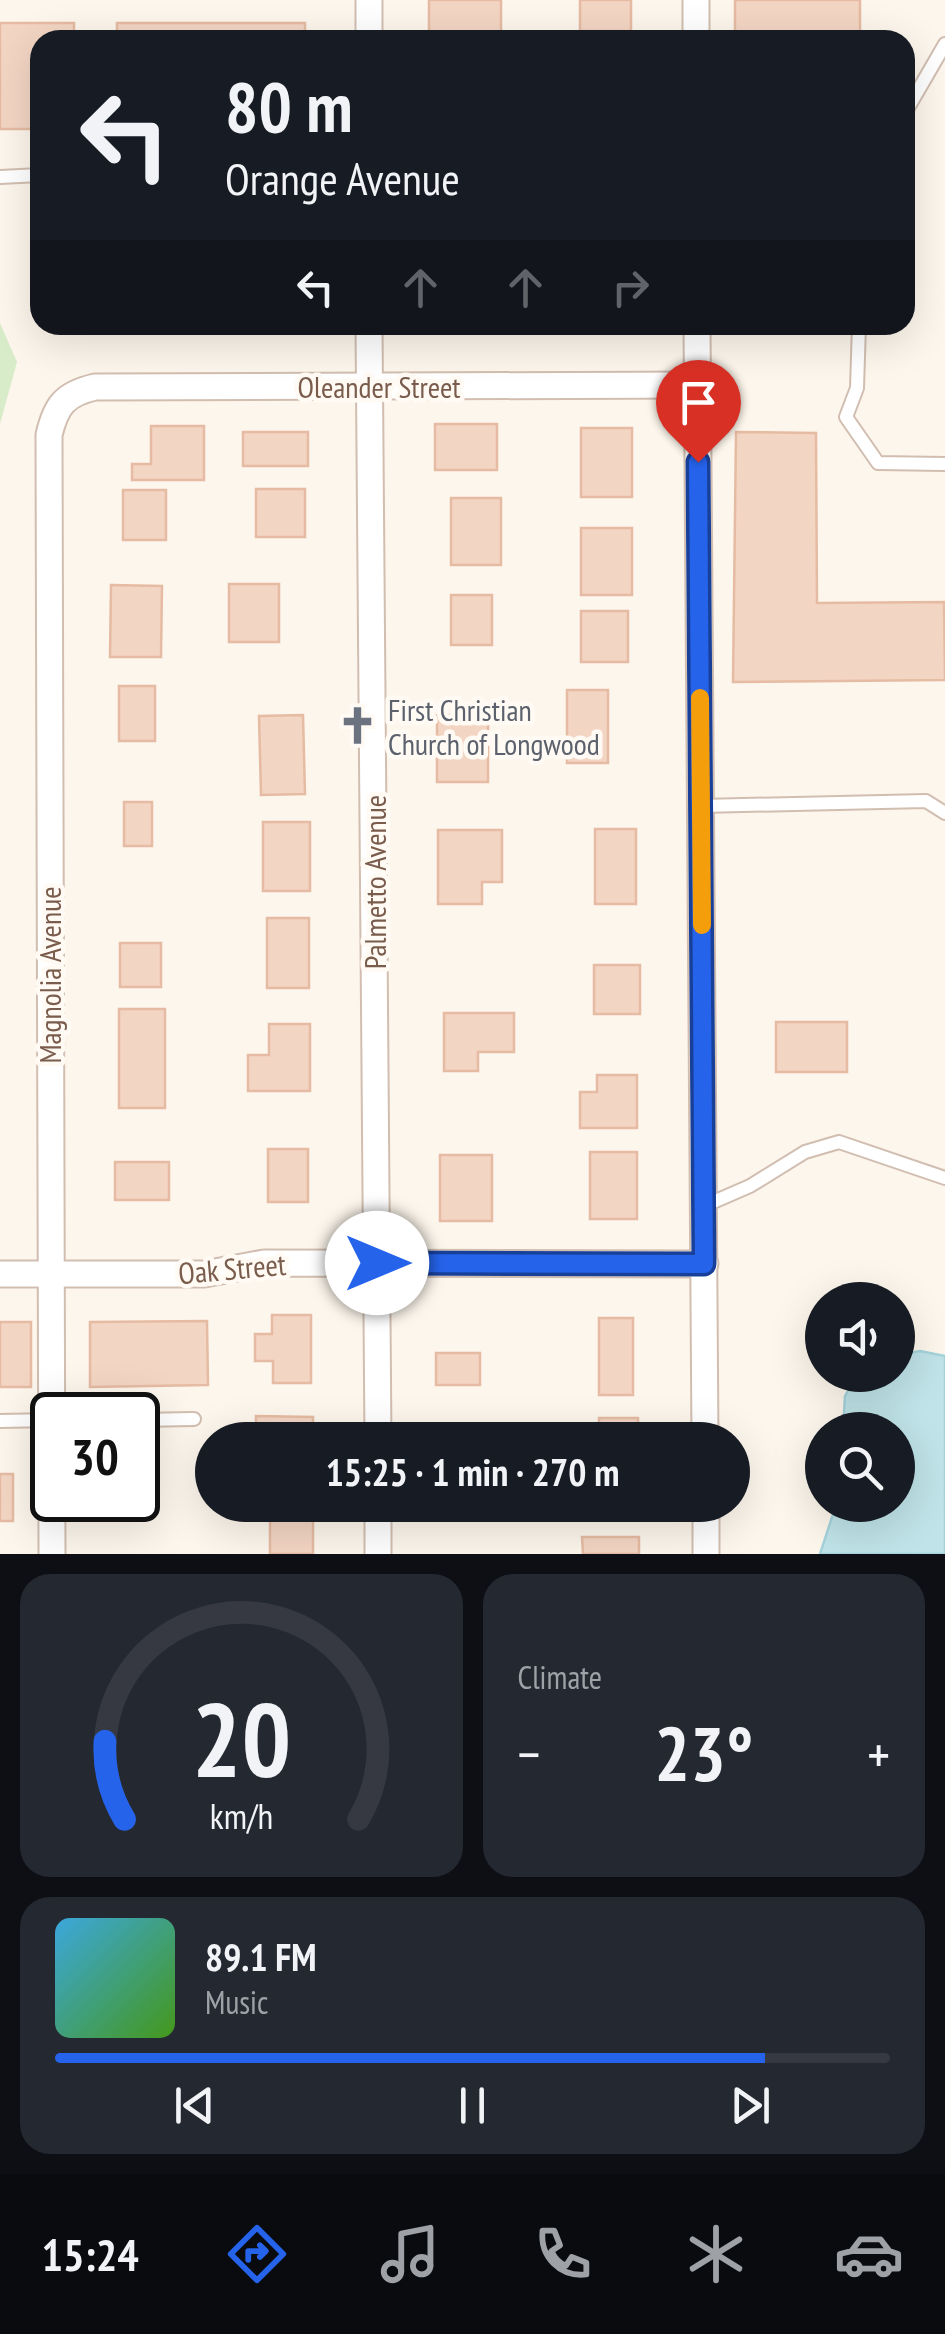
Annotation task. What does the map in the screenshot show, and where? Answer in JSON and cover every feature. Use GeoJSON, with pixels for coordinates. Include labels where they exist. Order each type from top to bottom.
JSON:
{"type":"FeatureCollection","features":[{"type":"Feature","properties":{"kind":"street"},"geometry":{"type":"LineString","coordinates":[[369,0],[369,30]]}},
{"type":"Feature","properties":{"kind":"street"},"geometry":{"type":"LineString","coordinates":[[696,0],[696,30]]}},
{"type":"Feature","properties":{"kind":"street","name":"Palmetto Avenue"},"geometry":{"type":"LineString","coordinates":[[370,335],[378,1422]]}},
{"type":"Feature","properties":{"kind":"street"},"geometry":{"type":"LineString","coordinates":[[697,335],[705,1422]]}},
{"type":"Feature","properties":{"kind":"street","name":"Oleander Street"},"geometry":{"type":"LineString","coordinates":[[64,399],[95,386],[697,385]]}},
{"type":"Feature","properties":{"kind":"street","name":"Magnolia Avenue"},"geometry":{"type":"LineString","coordinates":[[52,1392],[49,435],[54,412],[64,399]]}},
{"type":"Feature","properties":{"kind":"street","name":"Oak Street"},"geometry":{"type":"LineString","coordinates":[[0,1274],[204,1274],[264,1263],[704,1264]]}},
{"type":"Feature","properties":{"kind":"street","name":"Magnolia Avenue"},"geometry":{"type":"LineString","coordinates":[[52,1522],[52,1554]]}},
{"type":"Feature","properties":{"kind":"street"},"geometry":{"type":"LineString","coordinates":[[378,1522],[378,1554]]}},
{"type":"Feature","properties":{"kind":"street"},"geometry":{"type":"LineString","coordinates":[[706,1522],[706,1554]]}},
{"type":"Feature","properties":{"kind":"lane"},"geometry":{"type":"LineString","coordinates":[[915,96],[945,44]]}},
{"type":"Feature","properties":{"kind":"lane"},"geometry":{"type":"LineString","coordinates":[[0,177],[30,176]]}},
{"type":"Feature","properties":{"kind":"lane"},"geometry":{"type":"LineString","coordinates":[[859,335],[857,388],[846,417],[878,462],[945,464]]}},
{"type":"Feature","properties":{"kind":"lane"},"geometry":{"type":"LineString","coordinates":[[701,806],[926,801],[945,814]]}},
{"type":"Feature","properties":{"kind":"lane"},"geometry":{"type":"LineString","coordinates":[[704,1206],[750,1186],[806,1152],[839,1142],[945,1178]]}},
{"type":"Feature","properties":{"kind":"lane"},"geometry":{"type":"LineString","coordinates":[[160,1420],[194,1419]]}},
{"type":"Feature","properties":{"kind":"lane"},"geometry":{"type":"LineString","coordinates":[[0,1420],[30,1420]]}},
{"type":"Feature","properties":{"kind":"green space"},"geometry":{"type":"Polygon","coordinates":[[[0,323],[17,362],[0,424],[0,323]]]}},
{"type":"Feature","properties":{"kind":"water"},"geometry":{"type":"Polygon","coordinates":[[[915,1352],[945,1356],[945,1554],[820,1554],[830,1522],[915,1522],[915,1412],[844,1412],[847,1392],[915,1392],[915,1352]]]}},
{"type":"Feature","properties":{"kind":"building"},"geometry":{"type":"Polygon","coordinates":[[[429,0],[501,0],[501,30],[429,30],[429,0]]]}},
{"type":"Feature","properties":{"kind":"building"},"geometry":{"type":"Polygon","coordinates":[[[580,0],[631,0],[631,30],[580,30],[580,0]]]}},
{"type":"Feature","properties":{"kind":"building"},"geometry":{"type":"Polygon","coordinates":[[[735,0],[860,0],[860,30],[735,30],[735,0]]]}},
{"type":"Feature","properties":{"kind":"building"},"geometry":{"type":"Polygon","coordinates":[[[0,23],[74,23],[74,30],[30,30],[30,129],[0,129],[0,23]]]}},
{"type":"Feature","properties":{"kind":"building"},"geometry":{"type":"Polygon","coordinates":[[[117,23],[305,23],[305,30],[117,30],[117,23]]]}},
{"type":"Feature","properties":{"kind":"building"},"geometry":{"type":"Polygon","coordinates":[[[435,424],[497,424],[497,470],[435,470],[435,424]]]}},
{"type":"Feature","properties":{"kind":"building"},"geometry":{"type":"Polygon","coordinates":[[[151,426],[204,426],[204,480],[132,480],[132,464],[151,464],[151,426]]]}},
{"type":"Feature","properties":{"kind":"building"},"geometry":{"type":"Polygon","coordinates":[[[581,428],[632,428],[632,497],[581,497],[581,428]]]}},
{"type":"Feature","properties":{"kind":"building"},"geometry":{"type":"Polygon","coordinates":[[[243,432],[308,432],[308,466],[243,466],[243,432]]]}},
{"type":"Feature","properties":{"kind":"building"},"geometry":{"type":"Polygon","coordinates":[[[736,432],[816,433],[817,603],[944,602],[945,680],[733,682],[736,432]]]}},
{"type":"Feature","properties":{"kind":"building"},"geometry":{"type":"Polygon","coordinates":[[[256,489],[305,489],[305,537],[256,537],[256,489]]]}},
{"type":"Feature","properties":{"kind":"building"},"geometry":{"type":"Polygon","coordinates":[[[123,490],[166,490],[166,540],[123,540],[123,490]]]}},
{"type":"Feature","properties":{"kind":"building"},"geometry":{"type":"Polygon","coordinates":[[[451,498],[501,498],[501,565],[451,565],[451,498]]]}},
{"type":"Feature","properties":{"kind":"building"},"geometry":{"type":"Polygon","coordinates":[[[581,528],[632,528],[632,595],[581,595],[581,528]]]}},
{"type":"Feature","properties":{"kind":"building"},"geometry":{"type":"Polygon","coordinates":[[[229,584],[279,584],[279,642],[229,642],[229,584]]]}},
{"type":"Feature","properties":{"kind":"building"},"geometry":{"type":"Polygon","coordinates":[[[111,585],[162,586],[161,657],[110,657],[111,585]]]}},
{"type":"Feature","properties":{"kind":"building"},"geometry":{"type":"Polygon","coordinates":[[[451,595],[492,595],[492,645],[451,645],[451,595]]]}},
{"type":"Feature","properties":{"kind":"building"},"geometry":{"type":"Polygon","coordinates":[[[581,611],[628,611],[628,662],[581,662],[581,611]]]}},
{"type":"Feature","properties":{"kind":"building"},"geometry":{"type":"Polygon","coordinates":[[[119,686],[155,686],[155,741],[119,741],[119,686]]]}},
{"type":"Feature","properties":{"kind":"building"},"geometry":{"type":"Polygon","coordinates":[[[567,690],[608,690],[608,763],[567,763],[567,690]]]}},
{"type":"Feature","properties":{"kind":"building"},"geometry":{"type":"Polygon","coordinates":[[[303,715],[305,794],[261,795],[259,716],[303,715]]]}},
{"type":"Feature","properties":{"kind":"building"},"geometry":{"type":"Polygon","coordinates":[[[437,715],[488,715],[488,782],[437,782],[437,715]]]}},
{"type":"Feature","properties":{"kind":"building"},"geometry":{"type":"Polygon","coordinates":[[[124,802],[152,802],[152,846],[124,846],[124,802]]]}},
{"type":"Feature","properties":{"kind":"building"},"geometry":{"type":"Polygon","coordinates":[[[263,822],[310,822],[310,891],[263,891],[263,822]]]}},
{"type":"Feature","properties":{"kind":"building"},"geometry":{"type":"Polygon","coordinates":[[[595,829],[636,829],[636,904],[595,904],[595,829]]]}},
{"type":"Feature","properties":{"kind":"building"},"geometry":{"type":"Polygon","coordinates":[[[438,830],[502,830],[502,882],[482,882],[482,904],[438,904],[438,830]]]}},
{"type":"Feature","properties":{"kind":"building"},"geometry":{"type":"Polygon","coordinates":[[[267,918],[309,918],[309,988],[267,988],[267,918]]]}},
{"type":"Feature","properties":{"kind":"building"},"geometry":{"type":"Polygon","coordinates":[[[120,943],[161,943],[161,987],[120,987],[120,943]]]}},
{"type":"Feature","properties":{"kind":"building"},"geometry":{"type":"Polygon","coordinates":[[[594,965],[640,965],[640,1014],[594,1014],[594,965]]]}},
{"type":"Feature","properties":{"kind":"building"},"geometry":{"type":"Polygon","coordinates":[[[119,1009],[165,1009],[165,1108],[119,1108],[119,1009]]]}},
{"type":"Feature","properties":{"kind":"building"},"geometry":{"type":"Polygon","coordinates":[[[444,1013],[514,1013],[514,1052],[478,1052],[478,1071],[444,1071],[444,1013]]]}},
{"type":"Feature","properties":{"kind":"building"},"geometry":{"type":"Polygon","coordinates":[[[776,1022],[847,1022],[847,1072],[776,1072],[776,1022]]]}},
{"type":"Feature","properties":{"kind":"building"},"geometry":{"type":"Polygon","coordinates":[[[269,1024],[310,1024],[310,1091],[248,1091],[248,1055],[269,1055],[269,1024]]]}},
{"type":"Feature","properties":{"kind":"building"},"geometry":{"type":"Polygon","coordinates":[[[597,1075],[637,1075],[637,1128],[580,1128],[580,1092],[597,1092],[597,1075]]]}},
{"type":"Feature","properties":{"kind":"building"},"geometry":{"type":"Polygon","coordinates":[[[268,1149],[308,1149],[308,1202],[268,1202],[268,1149]]]}},
{"type":"Feature","properties":{"kind":"building"},"geometry":{"type":"Polygon","coordinates":[[[590,1152],[637,1152],[637,1219],[590,1219],[590,1152]]]}},
{"type":"Feature","properties":{"kind":"building"},"geometry":{"type":"Polygon","coordinates":[[[440,1155],[492,1155],[492,1221],[440,1221],[440,1155]]]}},
{"type":"Feature","properties":{"kind":"building"},"geometry":{"type":"Polygon","coordinates":[[[115,1162],[169,1162],[169,1200],[115,1200],[115,1162]]]}},
{"type":"Feature","properties":{"kind":"building"},"geometry":{"type":"Polygon","coordinates":[[[272,1315],[311,1315],[311,1383],[273,1383],[273,1361],[255,1361],[255,1334],[272,1334],[272,1315]]]}},
{"type":"Feature","properties":{"kind":"building"},"geometry":{"type":"Polygon","coordinates":[[[599,1318],[633,1318],[633,1395],[599,1395],[599,1318]]]}},
{"type":"Feature","properties":{"kind":"building"},"geometry":{"type":"Polygon","coordinates":[[[207,1321],[208,1385],[90,1387],[90,1322],[207,1321]]]}},
{"type":"Feature","properties":{"kind":"building"},"geometry":{"type":"Polygon","coordinates":[[[0,1322],[31,1322],[31,1387],[0,1387],[0,1322]]]}},
{"type":"Feature","properties":{"kind":"building"},"geometry":{"type":"Polygon","coordinates":[[[436,1353],[480,1353],[480,1385],[436,1385],[436,1353]]]}},
{"type":"Feature","properties":{"kind":"building"},"geometry":{"type":"Polygon","coordinates":[[[256,1416],[313,1417],[313,1422],[256,1422],[256,1416]]]}},
{"type":"Feature","properties":{"kind":"building"},"geometry":{"type":"Polygon","coordinates":[[[599,1418],[638,1418],[638,1422],[599,1422],[599,1418]]]}},
{"type":"Feature","properties":{"kind":"building"},"geometry":{"type":"Polygon","coordinates":[[[0,1474],[13,1474],[13,1521],[0,1521],[0,1474]]]}},
{"type":"Feature","properties":{"kind":"building"},"geometry":{"type":"Polygon","coordinates":[[[270,1522],[313,1522],[313,1554],[270,1554],[270,1522]]]}},
{"type":"Feature","properties":{"kind":"building"},"geometry":{"type":"Polygon","coordinates":[[[582,1537],[639,1537],[639,1554],[583,1554],[582,1537]]]}},
{"type":"Feature","properties":{"kind":"slow traffic"},"geometry":{"type":"LineString","coordinates":[[700,698],[702,925]]}},
{"type":"Feature","properties":{"kind":"place","name":"First Christian Church of Longwood"},"geometry":{"type":"Point","coordinates":[358,726]}},
{"type":"Feature","properties":{"kind":"route"},"geometry":{"type":"LineString","coordinates":[[377,1263],[704,1264],[698,462]]}}]}
